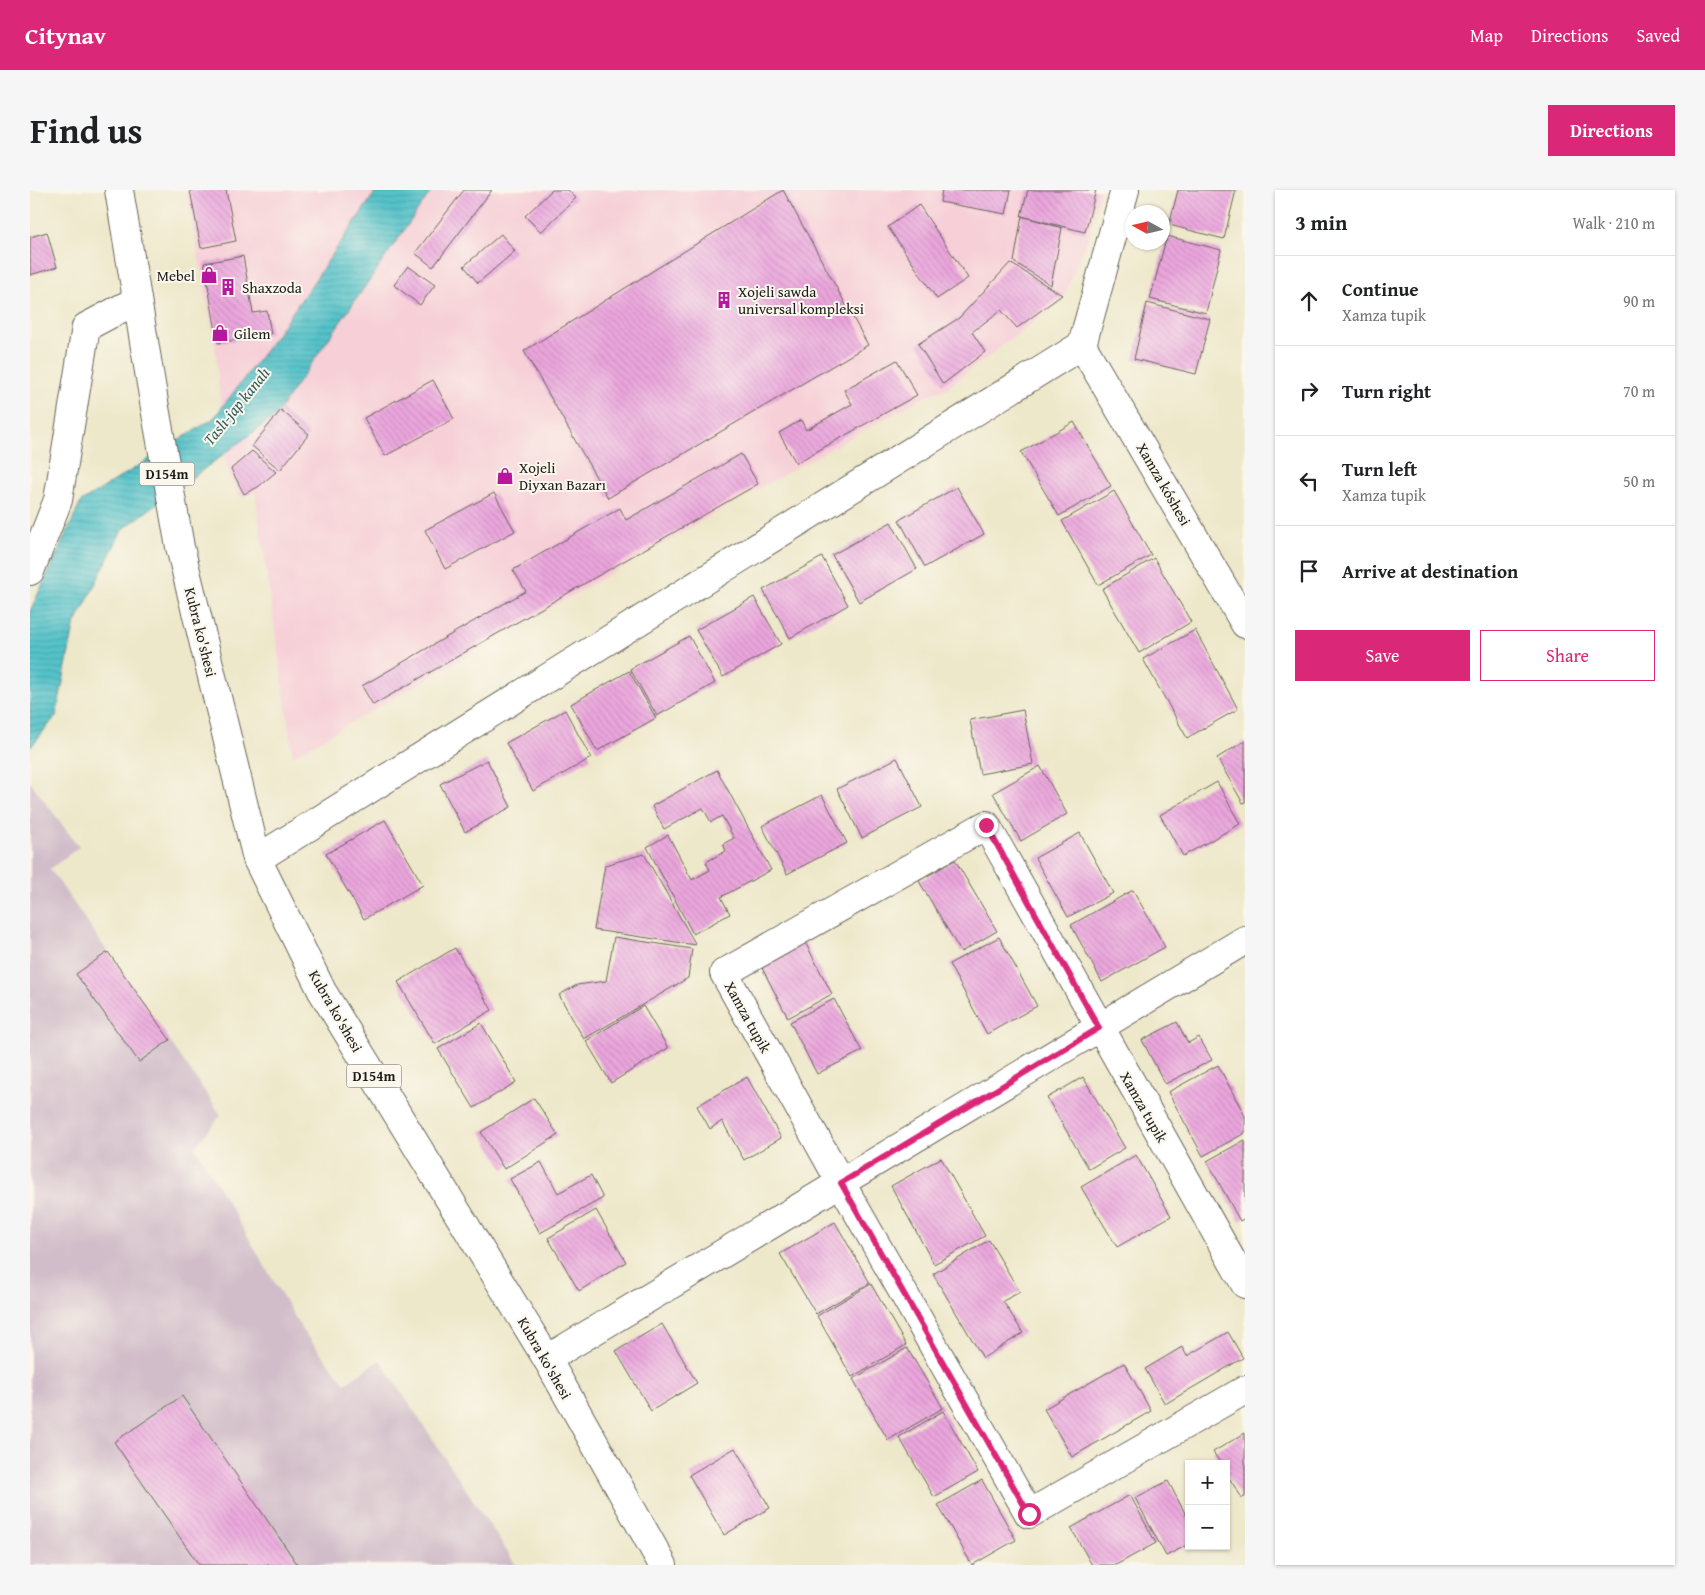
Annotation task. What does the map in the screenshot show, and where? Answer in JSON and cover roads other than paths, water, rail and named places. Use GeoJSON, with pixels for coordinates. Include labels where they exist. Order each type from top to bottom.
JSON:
{"type":"FeatureCollection","features":[{"type":"Feature","properties":{"kind":"street","name":"D154m"},"geometry":{"type":"LineString","coordinates":[[119,190],[137,300]]}},
{"type":"Feature","properties":{"kind":"street"},"geometry":{"type":"LineString","coordinates":[[257,859],[1082,345],[1125,190]]}},
{"type":"Feature","properties":{"kind":"street","name":"Kubra ko'shesi"},"geometry":{"type":"LineString","coordinates":[[137,300],[180,547],[257,859],[322,990],[547,1359],[663,1565]]}},
{"type":"Feature","properties":{"kind":"street"},"geometry":{"type":"LineString","coordinates":[[30,571],[58,500],[86,328],[137,300]]}},
{"type":"Feature","properties":{"kind":"street","name":"Xamza kóshesi"},"geometry":{"type":"LineString","coordinates":[[1082,345],[1245,624]]}},
{"type":"Feature","properties":{"kind":"street","name":"Xamza tupik"},"geometry":{"type":"LineString","coordinates":[[1245,1284],[986,825],[724,973],[1029,1514],[1245,1390]]}},
{"type":"Feature","properties":{"kind":"street"},"geometry":{"type":"LineString","coordinates":[[547,1359],[1245,940]]}},
{"type":"Feature","properties":{"kind":"water","name":"Taslı-jap kanalı"},"geometry":{"type":"Polygon","coordinates":[[[377,190],[432,190],[275,416],[122,530],[74,627],[56,716],[30,748],[30,611],[81,502],[214,418],[276,336],[377,190]]]}},
{"type":"Feature","properties":{"kind":"place","name":"Mebel"},"geometry":{"type":"Point","coordinates":[209,275]}},
{"type":"Feature","properties":{"kind":"place","name":"Shaxzoda"},"geometry":{"type":"Point","coordinates":[228,287]}},
{"type":"Feature","properties":{"kind":"place","name":"Xojeli sawda universal kompleksi"},"geometry":{"type":"Point","coordinates":[724,300]}},
{"type":"Feature","properties":{"kind":"place","name":"Gilem"},"geometry":{"type":"Point","coordinates":[220,333]}},
{"type":"Feature","properties":{"kind":"place","name":"Xojeli Diyxan Bazarı"},"geometry":{"type":"Point","coordinates":[505,476]}}]}
